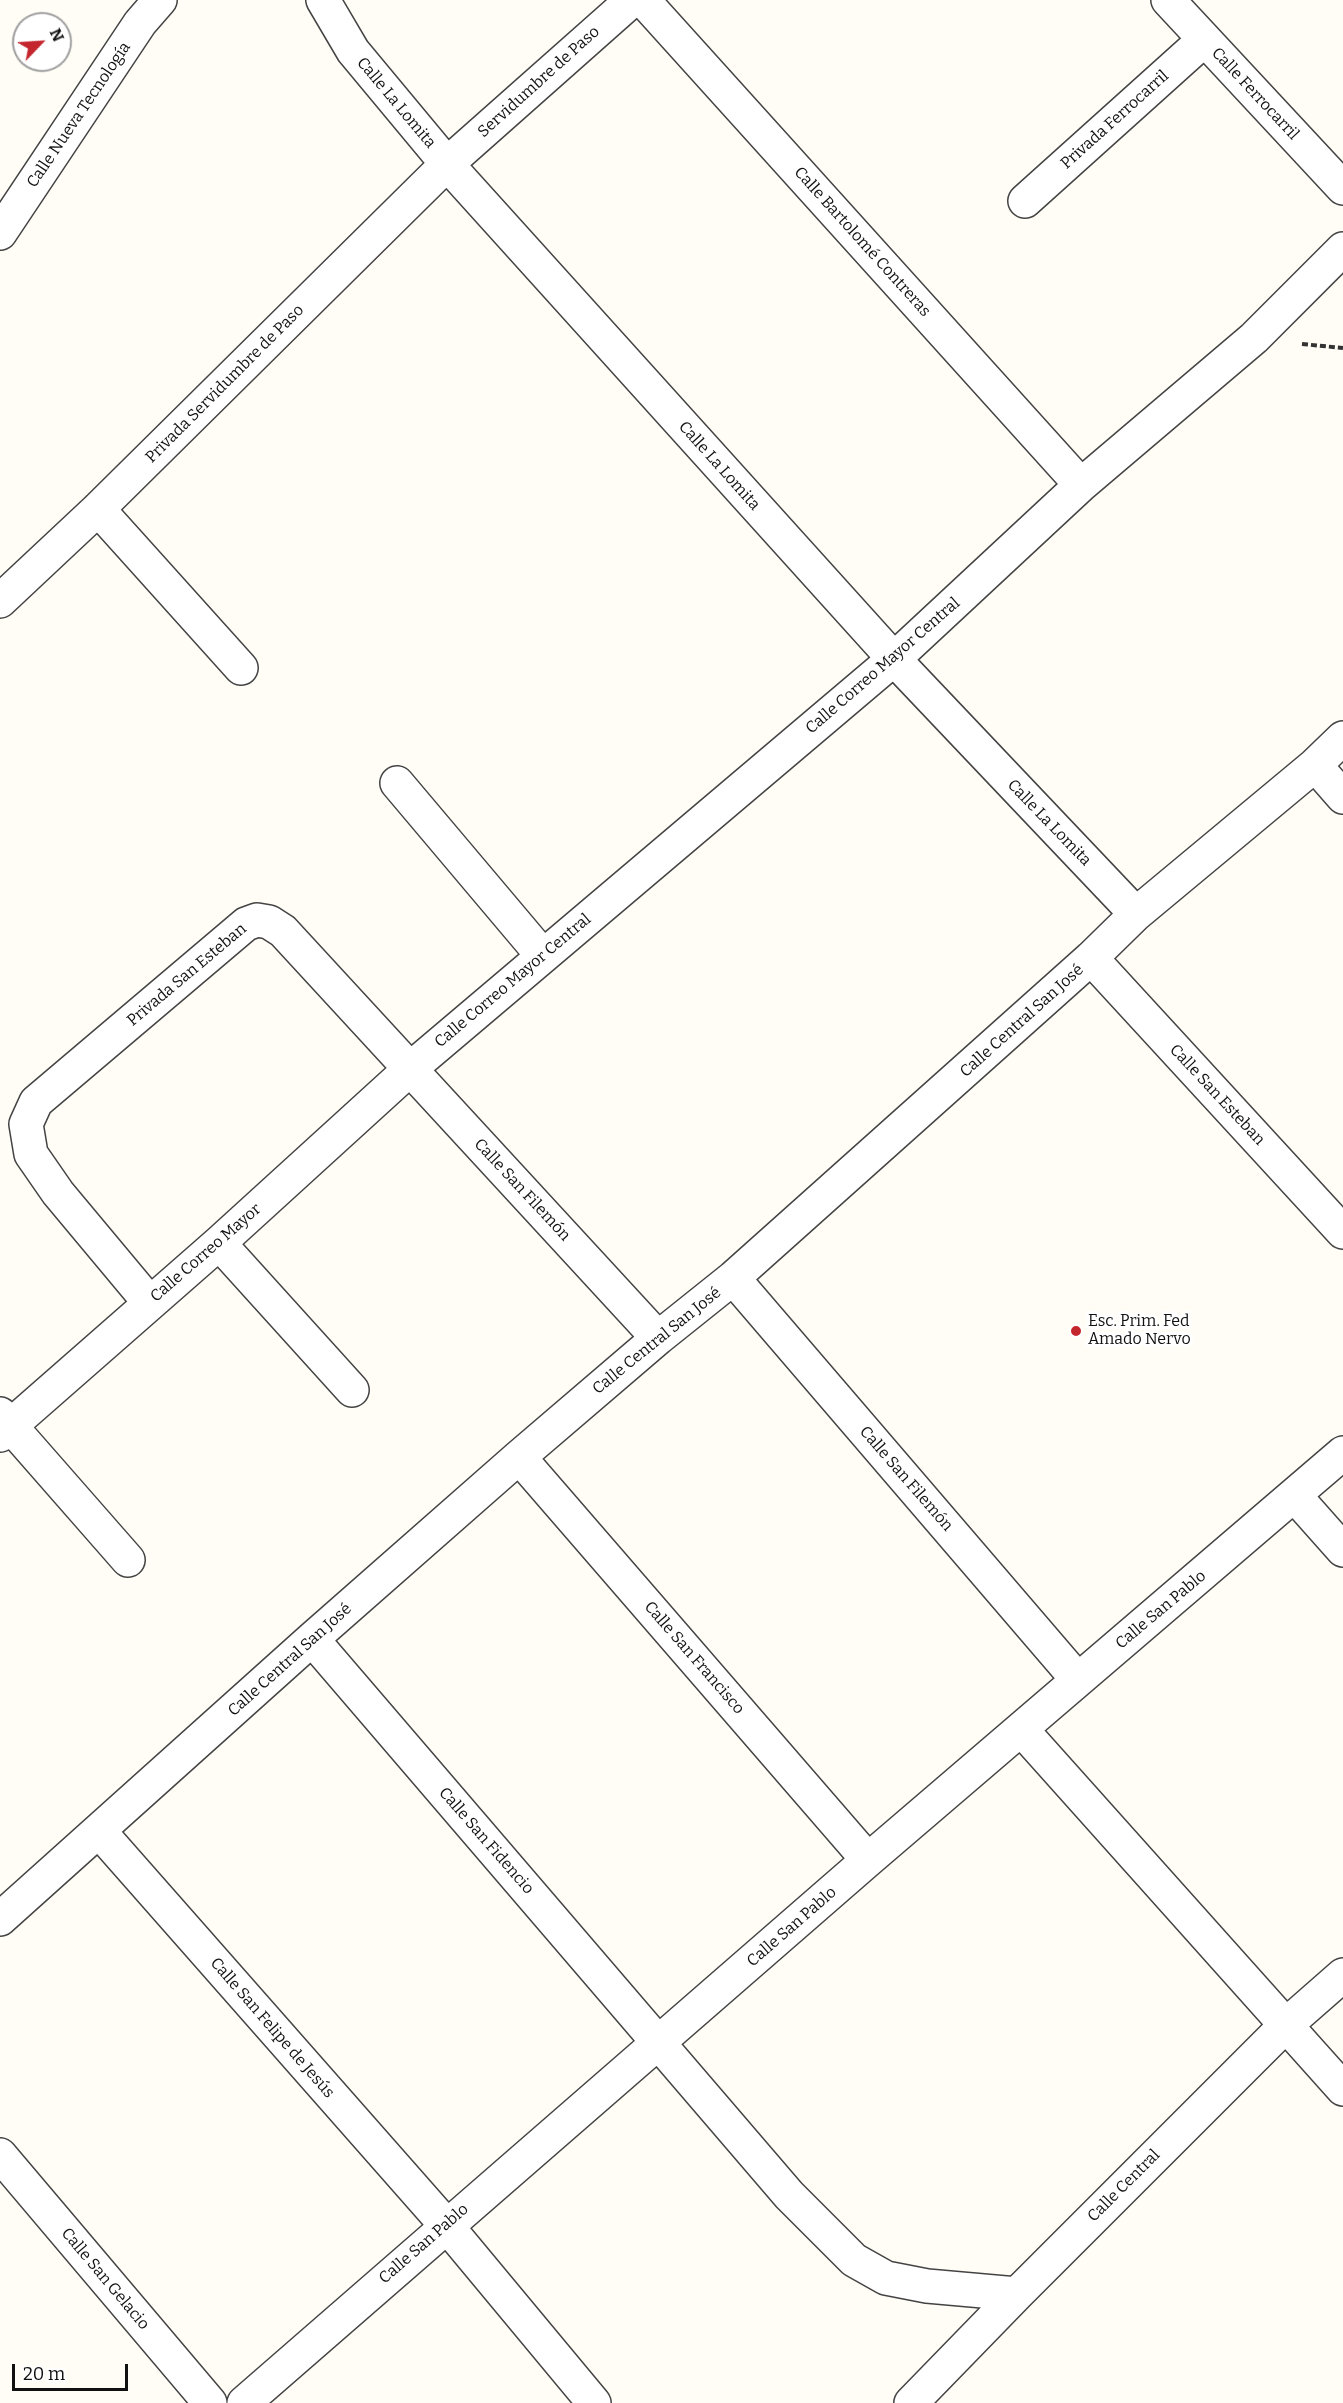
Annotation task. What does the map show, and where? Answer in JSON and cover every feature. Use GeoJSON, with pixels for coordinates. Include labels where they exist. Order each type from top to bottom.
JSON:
{"type":"FeatureCollection","features":[{"type":"Feature","properties":{"kind":"street","name":"Calle Nueva Tecnología"},"geometry":{"type":"LineString","coordinates":[[0,233],[140,23],[160,0]]}},
{"type":"Feature","properties":{"kind":"street","name":"Calle La Lomita"},"geometry":{"type":"LineString","coordinates":[[323,0],[353,51],[447,164],[894,659],[1136,914]]}},
{"type":"Feature","properties":{"kind":"street","name":"Servidumbre de Paso"},"geometry":{"type":"LineString","coordinates":[[447,164],[632,0]]}},
{"type":"Feature","properties":{"kind":"street","name":"Calle Bartolomé Contreras"},"geometry":{"type":"LineString","coordinates":[[643,0],[1081,485]]}},
{"type":"Feature","properties":{"kind":"street","name":"Calle Ferrocarril"},"geometry":{"type":"LineString","coordinates":[[1168,0],[1343,188]]}},
{"type":"Feature","properties":{"kind":"street","name":"Privada Ferrocarril"},"geometry":{"type":"LineString","coordinates":[[1025,201],[1204,40]]}},
{"type":"Feature","properties":{"kind":"street","name":"Privada Servidumbre de Paso"},"geometry":{"type":"LineString","coordinates":[[0,601],[98,509],[447,164]]}},
{"type":"Feature","properties":{"kind":"street","name":"Calle Correo Mayor Central"},"geometry":{"type":"LineString","coordinates":[[410,1069],[894,659],[1081,485],[1254,338],[1343,249]]}},
{"type":"Feature","properties":{"kind":"street"},"geometry":{"type":"LineString","coordinates":[[98,509],[242,668]]}},
{"type":"Feature","properties":{"kind":"street","name":"Calle Central San José"},"geometry":{"type":"LineString","coordinates":[[0,1919],[519,1457],[658,1338],[734,1278],[1091,958],[1136,914],[1315,765],[1343,738]]}},
{"type":"Feature","properties":{"kind":"street"},"geometry":{"type":"LineString","coordinates":[[1315,765],[1343,797]]}},
{"type":"Feature","properties":{"kind":"street"},"geometry":{"type":"LineString","coordinates":[[397,783],[543,956]]}},
{"type":"Feature","properties":{"kind":"street","name":"Privada San Esteban"},"geometry":{"type":"LineString","coordinates":[[149,1302],[58,1193],[32,1154],[26,1124],[36,1102],[246,924],[257,920],[269,922],[284,932],[410,1069]]}},
{"type":"Feature","properties":{"kind":"street","name":"Calle San Esteban"},"geometry":{"type":"LineString","coordinates":[[1091,958],[1343,1232]]}},
{"type":"Feature","properties":{"kind":"street","name":"Calle Correo Mayor"},"geometry":{"type":"LineString","coordinates":[[4,1425],[219,1243],[410,1069]]}},
{"type":"Feature","properties":{"kind":"street","name":"Calle San Filemón"},"geometry":{"type":"LineString","coordinates":[[410,1069],[658,1338]]}},
{"type":"Feature","properties":{"kind":"street"},"geometry":{"type":"LineString","coordinates":[[219,1243],[352,1390]]}},
{"type":"Feature","properties":{"kind":"street","name":"Calle San Filemón"},"geometry":{"type":"LineString","coordinates":[[734,1278],[1078,1680]]}},
{"type":"Feature","properties":{"kind":"street"},"geometry":{"type":"LineString","coordinates":[[4,1425],[128,1560]]}},
{"type":"Feature","properties":{"kind":"street","name":"Calle San Pablo"},"geometry":{"type":"LineString","coordinates":[[244,2403],[868,1860],[1343,1453]]}},
{"type":"Feature","properties":{"kind":"street","name":"Calle San Francisco"},"geometry":{"type":"LineString","coordinates":[[519,1457],[868,1860]]}},
{"type":"Feature","properties":{"kind":"street"},"geometry":{"type":"LineString","coordinates":[[1295,1496],[1343,1550]]}},
{"type":"Feature","properties":{"kind":"street","name":"Calle San Fidencio"},"geometry":{"type":"LineString","coordinates":[[312,1639],[789,2195],[854,2260],[886,2278],[917,2284],[1017,2294]]}},
{"type":"Feature","properties":{"kind":"street"},"geometry":{"type":"LineString","coordinates":[[1021,1729],[1343,2089]]}},
{"type":"Feature","properties":{"kind":"street","name":"Calle San Felipe de Jesús"},"geometry":{"type":"LineString","coordinates":[[99,1831],[446,2225],[594,2403]]}},
{"type":"Feature","properties":{"kind":"street","name":"Calle Central"},"geometry":{"type":"LineString","coordinates":[[911,2403],[1286,2025],[1343,1975]]}},
{"type":"Feature","properties":{"kind":"street","name":"Calle San Gelacio"},"geometry":{"type":"LineString","coordinates":[[0,2155],[210,2403]]}},
{"type":"Feature","properties":{"kind":"place","name":"Esc. Prim. Fed Amado Nervo"},"geometry":{"type":"Point","coordinates":[1076,1331]}}]}
